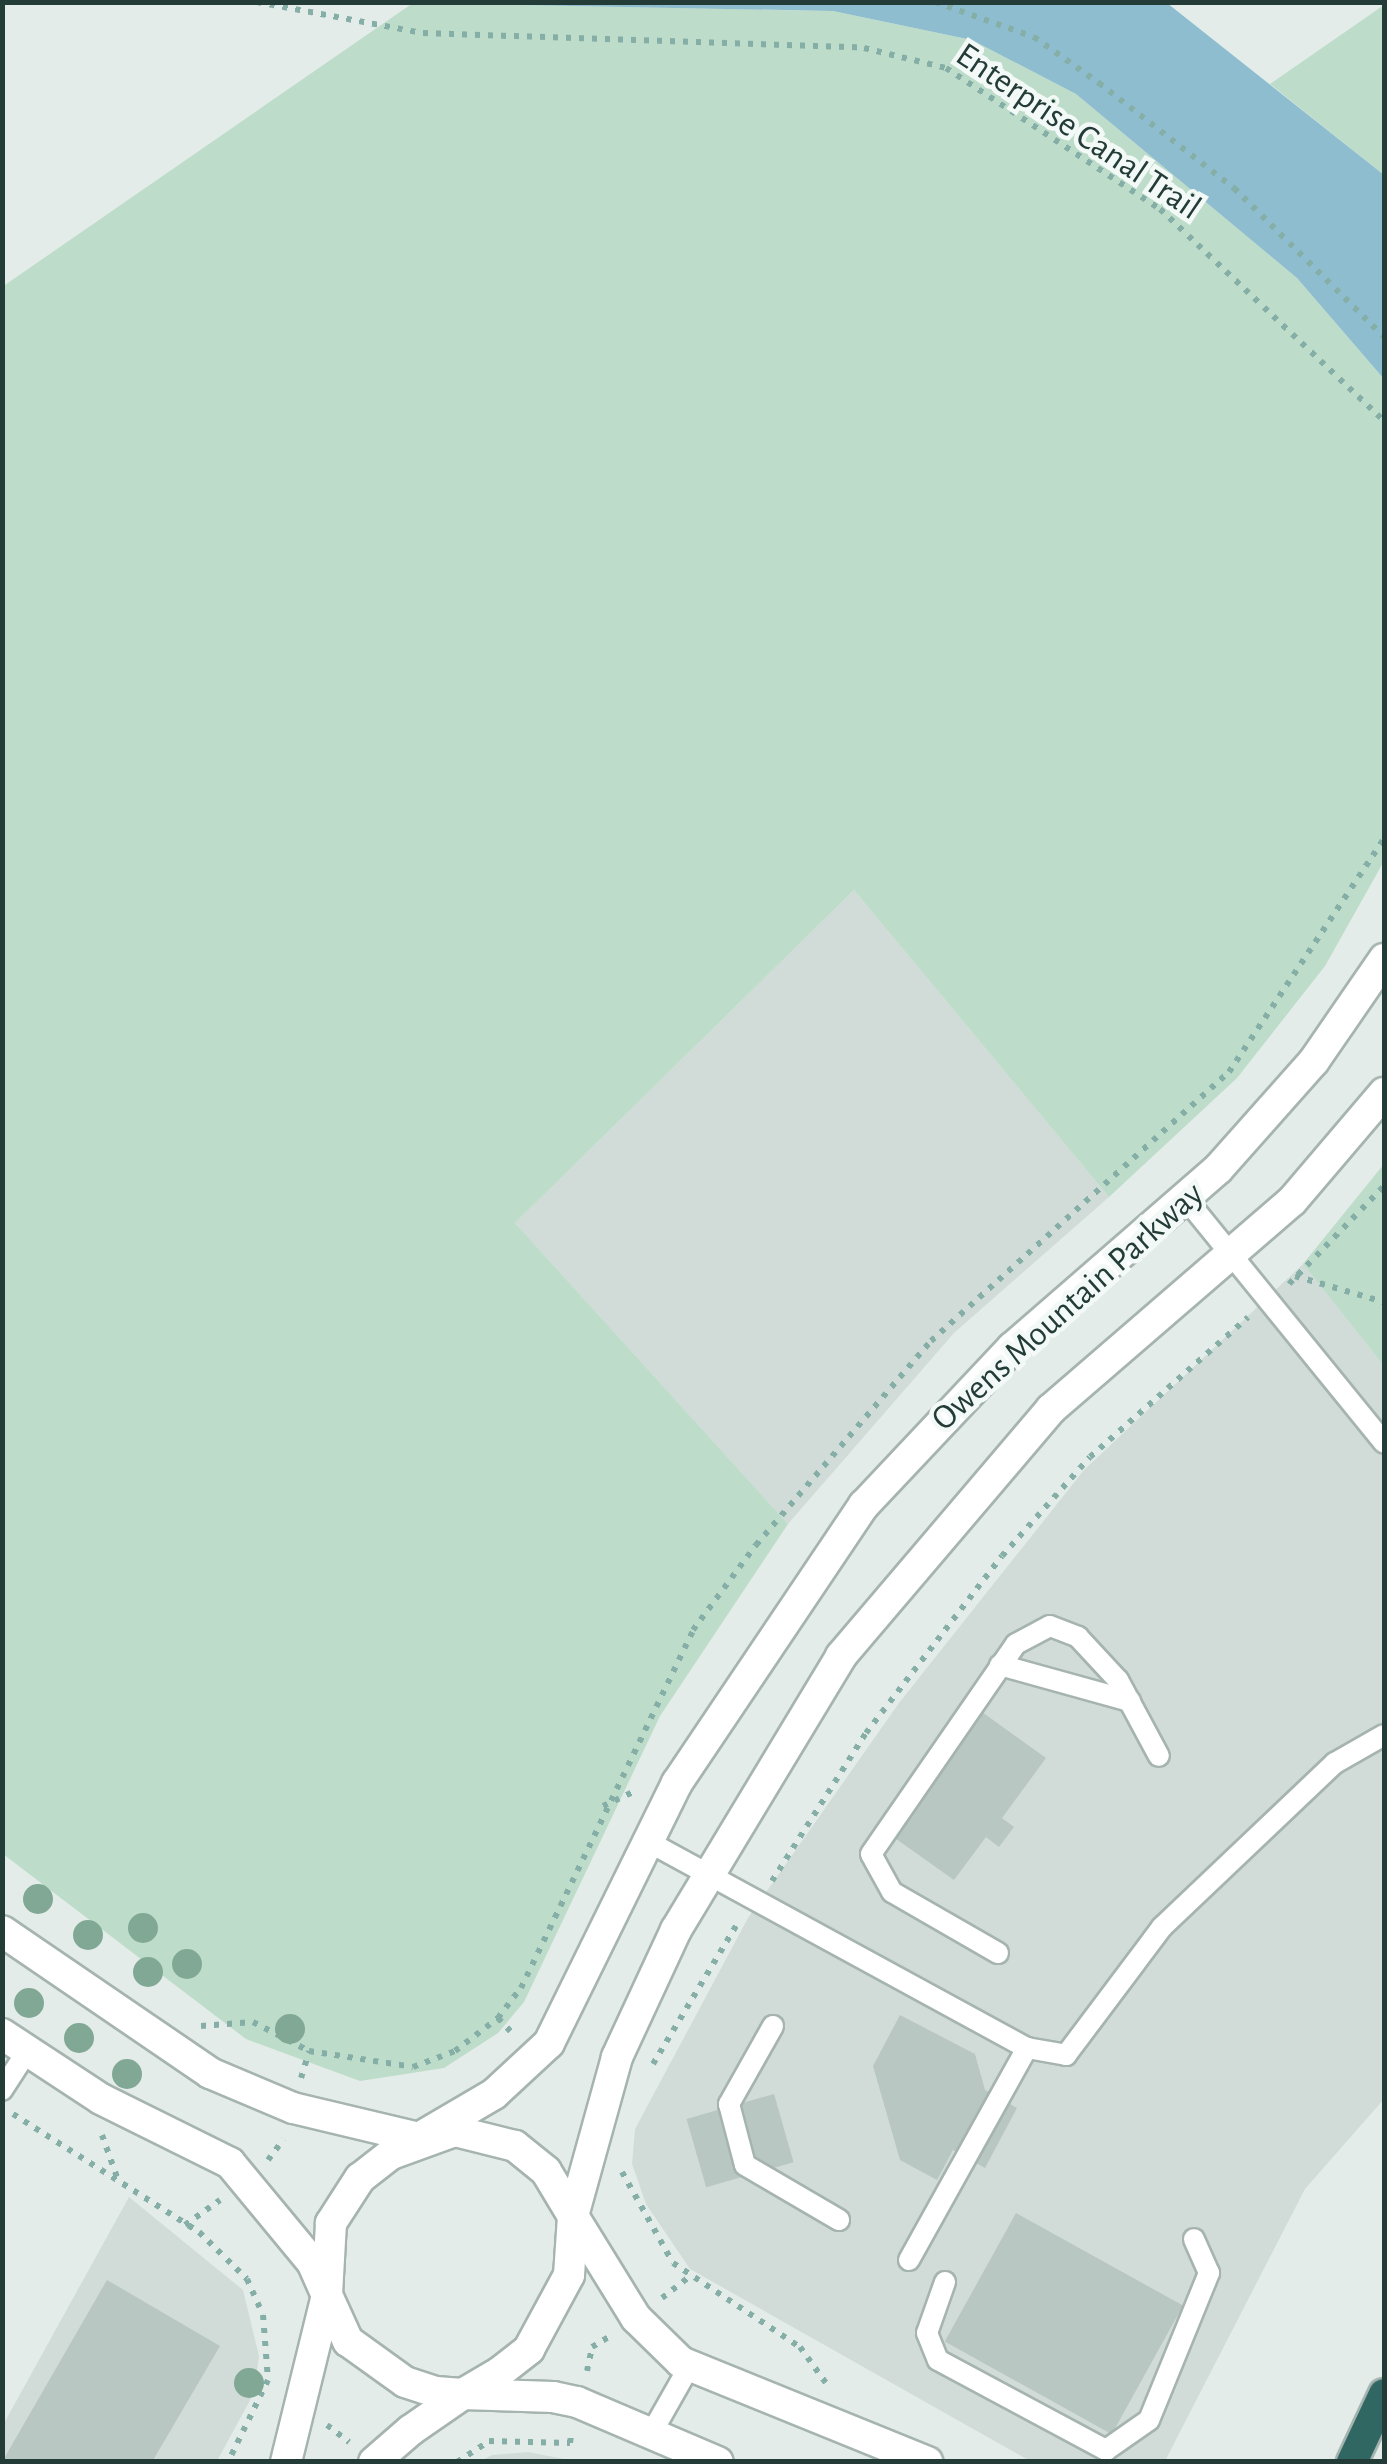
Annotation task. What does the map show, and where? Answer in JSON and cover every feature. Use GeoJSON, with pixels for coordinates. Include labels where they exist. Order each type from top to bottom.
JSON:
{"type":"FeatureCollection","features":[{"type":"Feature","properties":{"kind":"highway"},"geometry":{"type":"LineString","coordinates":[[1352,2462],[1384,2394]]}},
{"type":"Feature","properties":{"kind":"street","name":"Owens Mountain Parkway"},"geometry":{"type":"LineString","coordinates":[[419,2138],[504,2086],[549,2044],[646,1841],[757,1652],[864,1506],[1012,1348],[1186,1199],[1314,1060],[1384,959]]}},
{"type":"Feature","properties":{"kind":"street","name":"Owens Mountain Parkway"},"geometry":{"type":"LineString","coordinates":[[573,2216],[616,2057],[707,1870],[840,1656],[961,1504],[1051,1409],[1241,1264],[1384,1093]]}},
{"type":"Feature","properties":{"kind":"street"},"geometry":{"type":"LineString","coordinates":[[2,1931],[210,2073],[293,2108],[419,2138],[455,2131],[515,2146],[546,2171],[636,2318],[688,2367],[927,2462]]}},
{"type":"Feature","properties":{"kind":"street"},"geometry":{"type":"LineString","coordinates":[[14,2043],[230,2163],[291,2232],[348,2341],[374,2365],[463,2394],[577,2402],[718,2462]]}},
{"type":"Feature","properties":{"kind":"street"},"geometry":{"type":"LineString","coordinates":[[286,2462],[327,2295],[324,2246],[344,2199],[419,2138]]}},
{"type":"Feature","properties":{"kind":"street"},"geometry":{"type":"LineString","coordinates":[[374,2462],[463,2394],[516,2361],[550,2322],[569,2275],[573,2216]]}},
{"type":"Feature","properties":{"kind":"lane"},"geometry":{"type":"LineString","coordinates":[[1186,1199],[1384,1443]]}},
{"type":"Feature","properties":{"kind":"lane"},"geometry":{"type":"LineString","coordinates":[[998,1953],[892,1892],[871,1854],[1000,1665],[1033,1632],[1063,1627],[1130,1700],[1159,1756]]}},
{"type":"Feature","properties":{"kind":"lane"},"geometry":{"type":"LineString","coordinates":[[1000,1665],[1130,1700]]}},
{"type":"Feature","properties":{"kind":"lane"},"geometry":{"type":"LineString","coordinates":[[646,1841],[758,1897],[1027,2048],[1066,2055],[1162,1927],[1335,1763],[1384,1735]]}},
{"type":"Feature","properties":{"kind":"lane"},"geometry":{"type":"LineString","coordinates":[[773,2026],[729,2104],[745,2165],[839,2220]]}},
{"type":"Feature","properties":{"kind":"lane"},"geometry":{"type":"LineString","coordinates":[[2,2090],[14,2043]]}},
{"type":"Feature","properties":{"kind":"lane"},"geometry":{"type":"LineString","coordinates":[[909,2260],[1027,2048]]}},
{"type":"Feature","properties":{"kind":"lane"},"geometry":{"type":"LineString","coordinates":[[946,2282],[927,2333],[938,2360],[1106,2450],[1148,2420],[1208,2273],[1194,2239]]}},
{"type":"Feature","properties":{"kind":"lane"},"geometry":{"type":"LineString","coordinates":[[652,2432],[688,2367]]}},
{"type":"Feature","properties":{"kind":"path","name":"Enterprise Canal Trail"},"geometry":{"type":"LineString","coordinates":[[257,2],[422,33],[864,48],[946,68],[1160,209],[1384,421]]}},
{"type":"Feature","properties":{"kind":"path"},"geometry":{"type":"LineString","coordinates":[[934,2],[1034,37],[1099,83],[1234,188],[1384,337]]}},
{"type":"Feature","properties":{"kind":"path"},"geometry":{"type":"LineString","coordinates":[[640,2079],[917,1662],[1002,1556],[1090,1457],[1298,1276],[1384,1186]]}},
{"type":"Feature","properties":{"kind":"path"},"geometry":{"type":"LineString","coordinates":[[1241,1264],[1298,1276],[1384,1302]]}},
{"type":"Feature","properties":{"kind":"path"},"geometry":{"type":"LineString","coordinates":[[253,2022],[309,2051],[412,2067],[455,2051],[498,2018]]}},
{"type":"Feature","properties":{"kind":"path"},"geometry":{"type":"LineString","coordinates":[[2,2108],[199,2232],[246,2279],[264,2314],[268,2380],[228,2462]]}},
{"type":"Feature","properties":{"kind":"path"},"geometry":{"type":"LineString","coordinates":[[622,2152],[645,2226],[689,2277],[800,2347]]}},
{"type":"Feature","properties":{"kind":"path"},"geometry":{"type":"LineString","coordinates":[[457,2462],[489,2442],[570,2443],[592,2348],[689,2277]]}},
{"type":"Feature","properties":{"kind":"shaded area"},"geometry":{"type":"Polygon","coordinates":[[[854,890],[1109,1197],[954,1333],[788,1524],[515,1223],[854,890]]]}},
{"type":"Feature","properties":{"kind":"shaded area"},"geometry":{"type":"Polygon","coordinates":[[[1303,1264],[1384,1366],[1384,2099],[1305,2189],[1165,2461],[1030,2461],[690,2269],[646,2204],[632,2164],[635,2129],[748,1918],[899,1703],[1084,1470],[1303,1264]]]}},
{"type":"Feature","properties":{"kind":"shaded area"},"geometry":{"type":"Polygon","coordinates":[[[129,2197],[243,2290],[259,2356],[254,2393],[217,2461],[3,2462],[3,2425],[129,2197]]]}},
{"type":"Feature","properties":{"kind":"shaded area"},"geometry":{"type":"Polygon","coordinates":[[[528,2452],[574,2461],[481,2461],[492,2455],[528,2452]]]}},
{"type":"Feature","properties":{"kind":"green space"},"geometry":{"type":"Polygon","coordinates":[[[413,3],[833,11],[972,40],[1076,94],[1297,278],[1384,379],[1384,861],[1325,966],[1237,1078],[1109,1197],[854,890],[515,1223],[788,1524],[660,1716],[524,2002],[498,2033],[444,2068],[360,2081],[246,2039],[3,1854],[2,287],[413,3]]]}},
{"type":"Feature","properties":{"kind":"green space"},"geometry":{"type":"Polygon","coordinates":[[[1384,5],[1384,175],[1270,84],[1384,5]]]}},
{"type":"Feature","properties":{"kind":"green space"},"geometry":{"type":"Polygon","coordinates":[[[1384,1164],[1384,1366],[1303,1264],[1384,1164]]]}},
{"type":"Feature","properties":{"kind":"water"},"geometry":{"type":"Polygon","coordinates":[[[425,3],[1167,3],[1384,175],[1384,379],[1297,278],[1076,94],[972,40],[833,11],[425,3]]]}},
{"type":"Feature","properties":{"kind":"building"},"geometry":{"type":"Polygon","coordinates":[[[982,1712],[1046,1758],[1002,1818],[1014,1827],[999,1847],[986,1837],[954,1880],[892,1836],[982,1712]]]}},
{"type":"Feature","properties":{"kind":"building"},"geometry":{"type":"Polygon","coordinates":[[[900,2015],[975,2054],[985,2090],[1017,2108],[985,2168],[953,2150],[937,2180],[900,2160],[873,2066],[900,2015]]]}},
{"type":"Feature","properties":{"kind":"building"},"geometry":{"type":"Polygon","coordinates":[[[774,2094],[794,2162],[706,2187],[687,2119],[774,2094]]]}},
{"type":"Feature","properties":{"kind":"building"},"geometry":{"type":"Polygon","coordinates":[[[1016,2213],[1183,2306],[1112,2434],[945,2342],[1016,2213]]]}},
{"type":"Feature","properties":{"kind":"building"},"geometry":{"type":"Polygon","coordinates":[[[107,2280],[220,2346],[152,2462],[2,2462],[107,2280]]]}}]}
